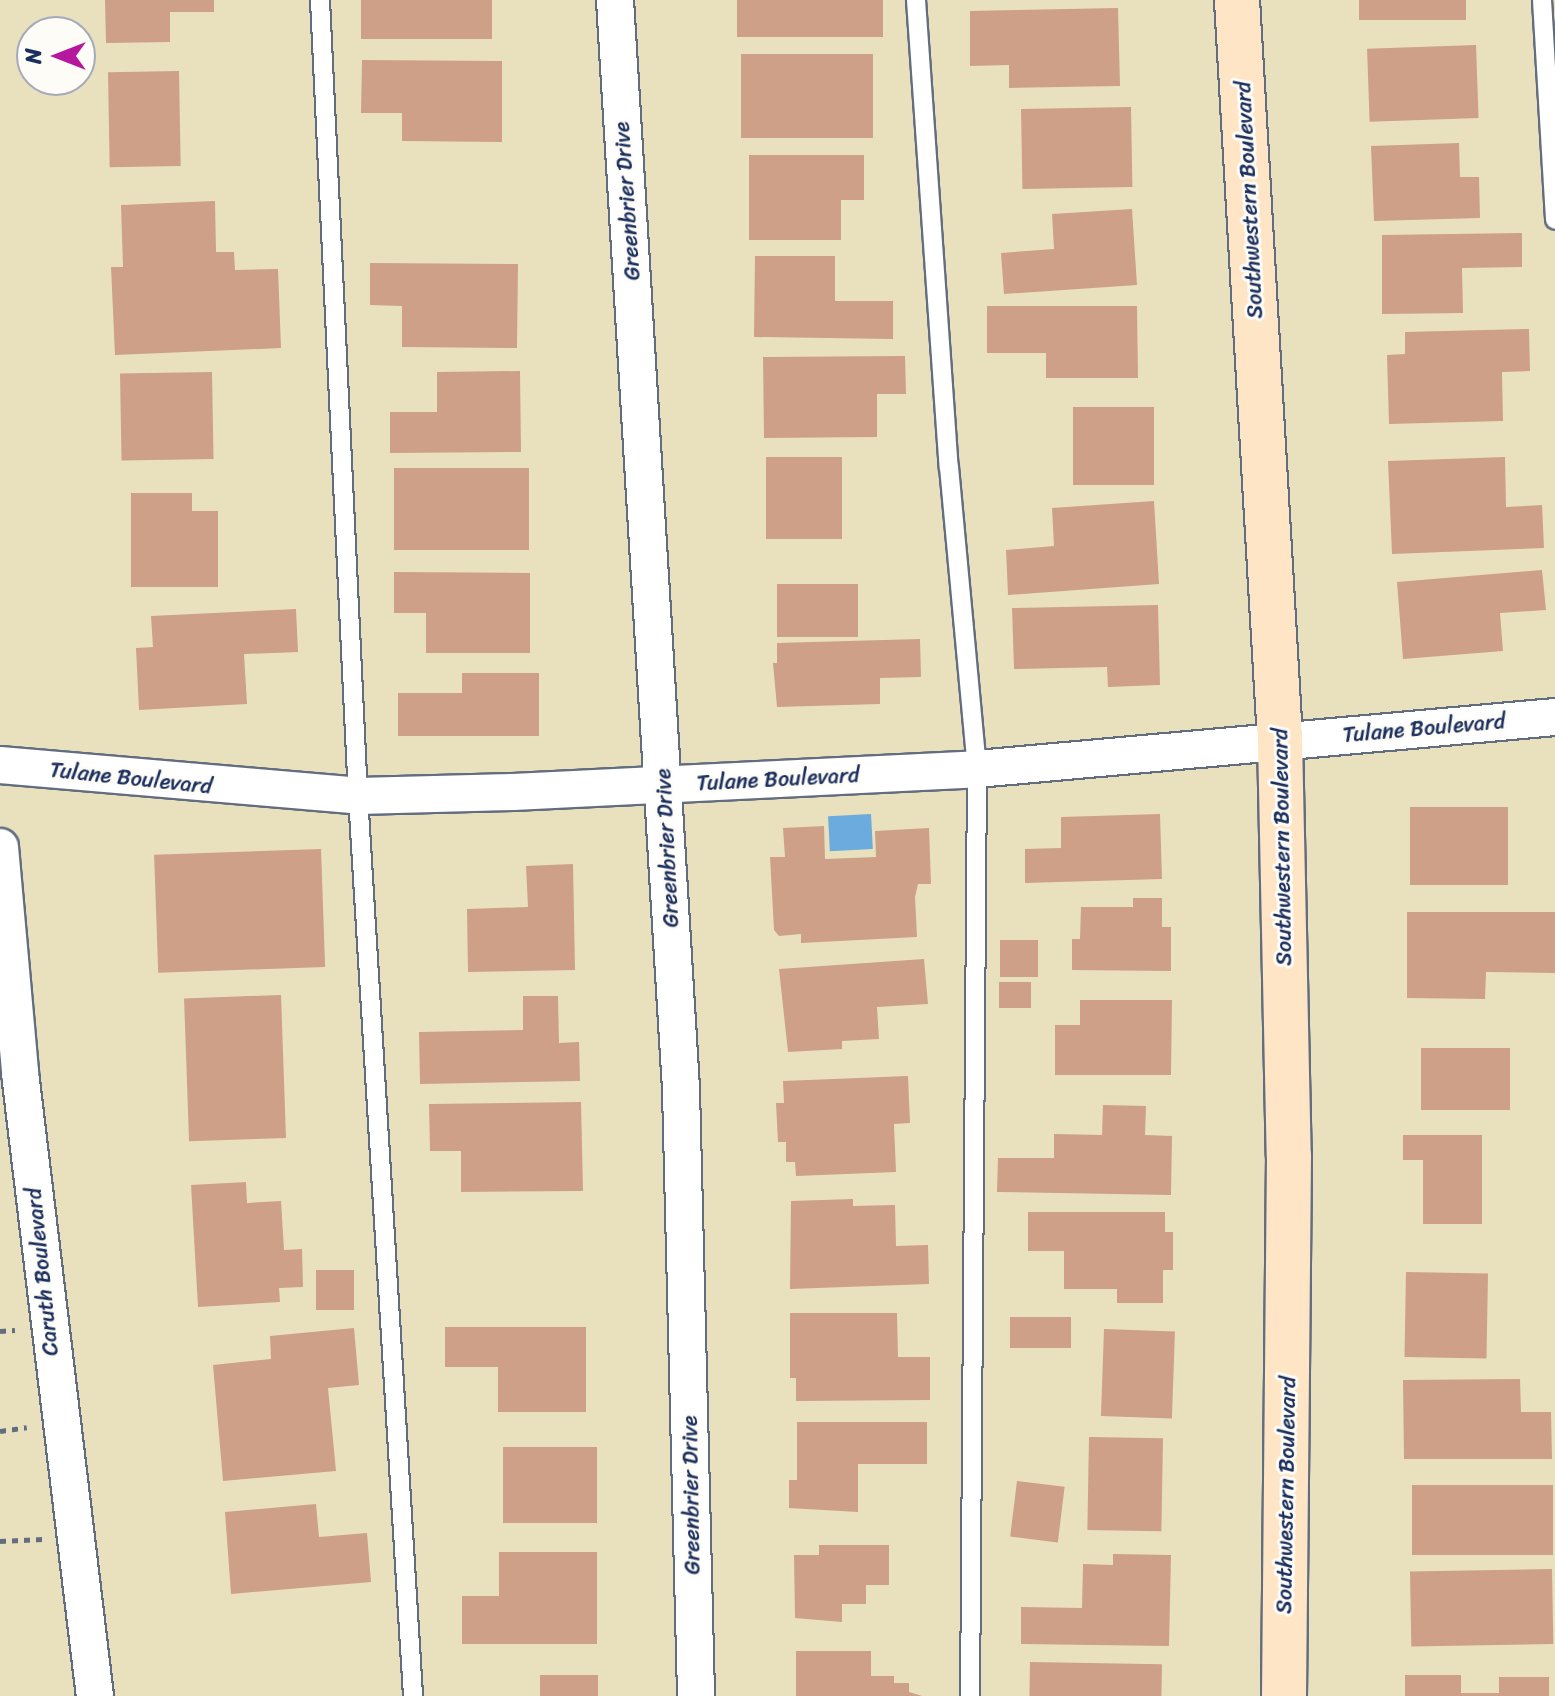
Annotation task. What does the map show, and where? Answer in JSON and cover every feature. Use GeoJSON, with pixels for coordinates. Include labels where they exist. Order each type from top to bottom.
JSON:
{"type":"FeatureCollection","features":[{"type":"Feature","properties":{"kind":"street","name":"Greenbrier Drive"},"geometry":{"type":"LineString","coordinates":[[615,0],[681,1090],[696,1696]]}},
{"type":"Feature","properties":{"kind":"street","name":"Southwestern Boulevard"},"geometry":{"type":"LineString","coordinates":[[1237,0],[1280,739],[1289,1156],[1284,1696]]}},
{"type":"Feature","properties":{"kind":"street","name":"Tulane Boulevard"},"geometry":{"type":"LineString","coordinates":[[0,765],[358,796],[977,769],[1280,739],[1555,717]]}},
{"type":"Feature","properties":{"kind":"street","name":"Caruth Boulevard"},"geometry":{"type":"LineString","coordinates":[[0,847],[23,1104],[95,1696]]}},
{"type":"Feature","properties":{"kind":"lane"},"geometry":{"type":"LineString","coordinates":[[320,0],[358,796],[413,1696]]}},
{"type":"Feature","properties":{"kind":"lane"},"geometry":{"type":"LineString","coordinates":[[916,0],[949,467],[977,769],[970,1696]]}},
{"type":"Feature","properties":{"kind":"lane"},"geometry":{"type":"LineString","coordinates":[[1542,0],[1555,220]]}},
{"type":"Feature","properties":{"kind":"path"},"geometry":{"type":"LineString","coordinates":[[0,1331],[19,1329]]}},
{"type":"Feature","properties":{"kind":"path"},"geometry":{"type":"LineString","coordinates":[[0,1431],[31,1427]]}},
{"type":"Feature","properties":{"kind":"path"},"geometry":{"type":"LineString","coordinates":[[0,1541],[46,1539]]}},
{"type":"Feature","properties":{"kind":"water"},"geometry":{"type":"Polygon","coordinates":[[[871,814],[873,849],[830,851],[828,816],[871,814]]]}},
{"type":"Feature","properties":{"kind":"building"},"geometry":{"type":"Polygon","coordinates":[[[105,0],[214,0],[214,12],[170,12],[170,42],[106,43],[105,0]]]}},
{"type":"Feature","properties":{"kind":"building"},"geometry":{"type":"Polygon","coordinates":[[[361,0],[492,0],[492,39],[361,39],[361,0]]]}},
{"type":"Feature","properties":{"kind":"building"},"geometry":{"type":"Polygon","coordinates":[[[737,0],[883,0],[883,37],[737,37],[737,0]]]}},
{"type":"Feature","properties":{"kind":"building"},"geometry":{"type":"Polygon","coordinates":[[[1359,0],[1466,0],[1466,20],[1359,20],[1359,0]]]}},
{"type":"Feature","properties":{"kind":"building"},"geometry":{"type":"Polygon","coordinates":[[[1118,8],[1120,86],[1009,88],[1009,65],[970,66],[970,11],[1118,8]]]}},
{"type":"Feature","properties":{"kind":"building"},"geometry":{"type":"Polygon","coordinates":[[[1476,45],[1479,118],[1370,122],[1367,49],[1476,45]]]}},
{"type":"Feature","properties":{"kind":"building"},"geometry":{"type":"Polygon","coordinates":[[[741,54],[873,54],[873,138],[741,138],[741,54]]]}},
{"type":"Feature","properties":{"kind":"building"},"geometry":{"type":"Polygon","coordinates":[[[362,60],[502,61],[502,142],[402,141],[402,113],[361,113],[362,60]]]}},
{"type":"Feature","properties":{"kind":"building"},"geometry":{"type":"Polygon","coordinates":[[[179,71],[181,166],[110,167],[108,72],[179,71]]]}},
{"type":"Feature","properties":{"kind":"building"},"geometry":{"type":"Polygon","coordinates":[[[1131,107],[1132,187],[1022,189],[1021,109],[1131,107]]]}},
{"type":"Feature","properties":{"kind":"building"},"geometry":{"type":"Polygon","coordinates":[[[1459,143],[1460,177],[1479,177],[1480,218],[1374,221],[1371,146],[1459,143]]]}},
{"type":"Feature","properties":{"kind":"building"},"geometry":{"type":"Polygon","coordinates":[[[749,155],[864,155],[864,200],[841,200],[841,240],[749,240],[749,155]]]}},
{"type":"Feature","properties":{"kind":"building"},"geometry":{"type":"Polygon","coordinates":[[[215,201],[216,252],[234,252],[235,270],[278,269],[281,348],[115,355],[111,267],[123,267],[121,205],[215,201]]]}},
{"type":"Feature","properties":{"kind":"building"},"geometry":{"type":"Polygon","coordinates":[[[1132,209],[1137,285],[1004,294],[1001,253],[1054,249],[1052,214],[1132,209]]]}},
{"type":"Feature","properties":{"kind":"building"},"geometry":{"type":"Polygon","coordinates":[[[1522,233],[1522,267],[1462,268],[1463,313],[1382,314],[1382,235],[1522,233]]]}},
{"type":"Feature","properties":{"kind":"building"},"geometry":{"type":"Polygon","coordinates":[[[755,256],[835,256],[835,301],[893,301],[893,339],[754,337],[755,256]]]}},
{"type":"Feature","properties":{"kind":"building"},"geometry":{"type":"Polygon","coordinates":[[[370,263],[518,264],[517,348],[402,347],[402,306],[370,305],[370,263]]]}},
{"type":"Feature","properties":{"kind":"building"},"geometry":{"type":"Polygon","coordinates":[[[987,306],[1137,306],[1138,378],[1046,378],[1046,353],[987,353],[987,306]]]}},
{"type":"Feature","properties":{"kind":"building"},"geometry":{"type":"Polygon","coordinates":[[[1529,329],[1530,371],[1502,372],[1503,421],[1389,424],[1387,355],[1405,354],[1405,332],[1529,329]]]}},
{"type":"Feature","properties":{"kind":"building"},"geometry":{"type":"Polygon","coordinates":[[[905,356],[906,394],[877,394],[877,437],[764,438],[763,357],[905,356]]]}},
{"type":"Feature","properties":{"kind":"building"},"geometry":{"type":"Polygon","coordinates":[[[520,371],[521,452],[390,453],[390,412],[437,412],[437,372],[520,371]]]}},
{"type":"Feature","properties":{"kind":"building"},"geometry":{"type":"Polygon","coordinates":[[[212,372],[214,459],[122,461],[120,374],[212,372]]]}},
{"type":"Feature","properties":{"kind":"building"},"geometry":{"type":"Polygon","coordinates":[[[1073,407],[1154,407],[1154,485],[1073,485],[1073,407]]]}},
{"type":"Feature","properties":{"kind":"building"},"geometry":{"type":"Polygon","coordinates":[[[766,457],[842,457],[842,539],[766,539],[766,457]]]}},
{"type":"Feature","properties":{"kind":"building"},"geometry":{"type":"Polygon","coordinates":[[[1505,457],[1506,507],[1542,505],[1544,548],[1392,554],[1388,461],[1505,457]]]}},
{"type":"Feature","properties":{"kind":"building"},"geometry":{"type":"Polygon","coordinates":[[[394,468],[529,468],[529,550],[394,550],[394,468]]]}},
{"type":"Feature","properties":{"kind":"building"},"geometry":{"type":"Polygon","coordinates":[[[131,493],[192,493],[192,511],[218,511],[218,587],[131,587],[131,493]]]}},
{"type":"Feature","properties":{"kind":"building"},"geometry":{"type":"Polygon","coordinates":[[[1154,501],[1159,584],[1008,595],[1006,550],[1054,546],[1052,508],[1154,501]]]}},
{"type":"Feature","properties":{"kind":"building"},"geometry":{"type":"Polygon","coordinates":[[[1542,570],[1546,610],[1500,613],[1503,651],[1403,659],[1397,582],[1542,570]]]}},
{"type":"Feature","properties":{"kind":"building"},"geometry":{"type":"Polygon","coordinates":[[[394,572],[530,573],[530,653],[426,653],[426,613],[394,613],[394,572]]]}},
{"type":"Feature","properties":{"kind":"building"},"geometry":{"type":"Polygon","coordinates":[[[777,584],[858,584],[858,637],[777,637],[777,584]]]}},
{"type":"Feature","properties":{"kind":"building"},"geometry":{"type":"Polygon","coordinates":[[[1158,605],[1160,685],[1108,687],[1107,667],[1014,669],[1012,608],[1158,605]]]}},
{"type":"Feature","properties":{"kind":"building"},"geometry":{"type":"Polygon","coordinates":[[[296,609],[298,652],[244,654],[247,704],[139,710],[136,648],[153,647],[151,616],[296,609]]]}},
{"type":"Feature","properties":{"kind":"building"},"geometry":{"type":"Polygon","coordinates":[[[920,639],[921,677],[880,678],[880,704],[777,707],[773,663],[777,663],[777,643],[920,639]]]}},
{"type":"Feature","properties":{"kind":"building"},"geometry":{"type":"Polygon","coordinates":[[[462,673],[539,673],[539,736],[398,736],[398,693],[462,693],[462,673]]]}},
{"type":"Feature","properties":{"kind":"building"},"geometry":{"type":"Polygon","coordinates":[[[1410,807],[1508,807],[1508,885],[1410,885],[1410,807]]]}},
{"type":"Feature","properties":{"kind":"building"},"geometry":{"type":"Polygon","coordinates":[[[1160,814],[1162,879],[1025,883],[1025,849],[1061,848],[1061,817],[1160,814]]]}},
{"type":"Feature","properties":{"kind":"building"},"geometry":{"type":"Polygon","coordinates":[[[824,826],[825,859],[876,857],[875,831],[929,828],[931,884],[918,884],[915,897],[917,937],[801,943],[801,934],[779,936],[774,930],[770,857],[785,857],[783,828],[824,826]]]}},
{"type":"Feature","properties":{"kind":"building"},"geometry":{"type":"Polygon","coordinates":[[[321,849],[325,967],[158,973],[154,855],[321,849]]]}},
{"type":"Feature","properties":{"kind":"building"},"geometry":{"type":"Polygon","coordinates":[[[573,864],[575,970],[468,972],[467,909],[528,907],[526,866],[573,864]]]}},
{"type":"Feature","properties":{"kind":"building"},"geometry":{"type":"Polygon","coordinates":[[[1133,898],[1162,898],[1162,927],[1171,927],[1171,971],[1072,970],[1072,939],[1080,939],[1081,907],[1133,907],[1133,898]]]}},
{"type":"Feature","properties":{"kind":"building"},"geometry":{"type":"Polygon","coordinates":[[[1407,912],[1555,912],[1555,973],[1486,972],[1485,999],[1407,998],[1407,912]]]}},
{"type":"Feature","properties":{"kind":"building"},"geometry":{"type":"Polygon","coordinates":[[[1000,940],[1038,940],[1038,977],[1000,977],[1000,940]]]}},
{"type":"Feature","properties":{"kind":"building"},"geometry":{"type":"Polygon","coordinates":[[[924,959],[928,1004],[877,1007],[879,1039],[842,1041],[842,1049],[788,1052],[779,969],[924,959]]]}},
{"type":"Feature","properties":{"kind":"building"},"geometry":{"type":"Polygon","coordinates":[[[999,982],[1031,982],[1031,1008],[999,1008],[999,982]]]}},
{"type":"Feature","properties":{"kind":"building"},"geometry":{"type":"Polygon","coordinates":[[[281,995],[286,1138],[189,1141],[184,998],[281,995]]]}},
{"type":"Feature","properties":{"kind":"building"},"geometry":{"type":"Polygon","coordinates":[[[523,996],[558,996],[559,1043],[579,1042],[580,1081],[420,1084],[419,1032],[523,1030],[523,996]]]}},
{"type":"Feature","properties":{"kind":"building"},"geometry":{"type":"Polygon","coordinates":[[[1080,1000],[1172,1000],[1171,1075],[1055,1075],[1055,1025],[1080,1025],[1080,1000]]]}},
{"type":"Feature","properties":{"kind":"building"},"geometry":{"type":"Polygon","coordinates":[[[1421,1048],[1510,1048],[1510,1110],[1421,1110],[1421,1048]]]}},
{"type":"Feature","properties":{"kind":"building"},"geometry":{"type":"Polygon","coordinates":[[[908,1076],[910,1123],[894,1124],[896,1172],[796,1176],[795,1162],[786,1162],[786,1142],[778,1142],[776,1103],[784,1103],[783,1081],[908,1076]]]}},
{"type":"Feature","properties":{"kind":"building"},"geometry":{"type":"Polygon","coordinates":[[[581,1102],[583,1191],[461,1192],[461,1151],[430,1151],[429,1104],[581,1102]]]}},
{"type":"Feature","properties":{"kind":"building"},"geometry":{"type":"Polygon","coordinates":[[[1103,1105],[1146,1106],[1145,1135],[1172,1136],[1171,1195],[997,1192],[998,1158],[1054,1158],[1054,1134],[1102,1135],[1103,1105]]]}},
{"type":"Feature","properties":{"kind":"building"},"geometry":{"type":"Polygon","coordinates":[[[1403,1135],[1482,1135],[1482,1224],[1423,1224],[1423,1160],[1403,1160],[1403,1135]]]}},
{"type":"Feature","properties":{"kind":"building"},"geometry":{"type":"Polygon","coordinates":[[[246,1182],[247,1203],[281,1201],[284,1250],[302,1249],[303,1287],[279,1288],[280,1302],[198,1307],[191,1185],[246,1182]]]}},
{"type":"Feature","properties":{"kind":"building"},"geometry":{"type":"Polygon","coordinates":[[[853,1199],[853,1206],[895,1205],[896,1246],[928,1245],[929,1284],[790,1289],[791,1201],[853,1199]]]}},
{"type":"Feature","properties":{"kind":"building"},"geometry":{"type":"Polygon","coordinates":[[[1028,1212],[1165,1212],[1165,1232],[1173,1232],[1173,1270],[1163,1270],[1163,1303],[1117,1303],[1117,1289],[1064,1289],[1064,1251],[1028,1251],[1028,1212]]]}},
{"type":"Feature","properties":{"kind":"building"},"geometry":{"type":"Polygon","coordinates":[[[316,1270],[354,1270],[354,1310],[316,1310],[316,1270]]]}},
{"type":"Feature","properties":{"kind":"building"},"geometry":{"type":"Polygon","coordinates":[[[1406,1272],[1488,1273],[1487,1358],[1405,1357],[1406,1272]]]}},
{"type":"Feature","properties":{"kind":"building"},"geometry":{"type":"Polygon","coordinates":[[[790,1313],[897,1313],[898,1357],[930,1357],[930,1400],[796,1401],[796,1378],[790,1378],[790,1313]]]}},
{"type":"Feature","properties":{"kind":"building"},"geometry":{"type":"Polygon","coordinates":[[[1010,1317],[1071,1317],[1071,1348],[1010,1348],[1010,1317]]]}},
{"type":"Feature","properties":{"kind":"building"},"geometry":{"type":"Polygon","coordinates":[[[445,1327],[586,1327],[586,1412],[498,1412],[498,1367],[445,1367],[445,1327]]]}},
{"type":"Feature","properties":{"kind":"building"},"geometry":{"type":"Polygon","coordinates":[[[354,1328],[359,1385],[328,1388],[336,1471],[223,1481],[213,1365],[271,1359],[270,1336],[354,1328]]]}},
{"type":"Feature","properties":{"kind":"building"},"geometry":{"type":"Polygon","coordinates":[[[1104,1329],[1175,1331],[1172,1418],[1101,1416],[1104,1329]]]}},
{"type":"Feature","properties":{"kind":"building"},"geometry":{"type":"Polygon","coordinates":[[[1520,1379],[1521,1412],[1551,1412],[1552,1459],[1404,1459],[1403,1380],[1520,1379]]]}},
{"type":"Feature","properties":{"kind":"building"},"geometry":{"type":"Polygon","coordinates":[[[797,1422],[927,1422],[927,1464],[858,1464],[858,1512],[789,1508],[789,1480],[797,1480],[797,1422]]]}},
{"type":"Feature","properties":{"kind":"building"},"geometry":{"type":"Polygon","coordinates":[[[1089,1437],[1163,1438],[1161,1531],[1087,1530],[1089,1437]]]}},
{"type":"Feature","properties":{"kind":"building"},"geometry":{"type":"Polygon","coordinates":[[[503,1447],[597,1447],[597,1523],[503,1523],[503,1447]]]}},
{"type":"Feature","properties":{"kind":"building"},"geometry":{"type":"Polygon","coordinates":[[[1017,1481],[1065,1487],[1058,1542],[1010,1537],[1017,1481]]]}},
{"type":"Feature","properties":{"kind":"building"},"geometry":{"type":"Polygon","coordinates":[[[1412,1485],[1553,1485],[1553,1555],[1412,1555],[1412,1485]]]}},
{"type":"Feature","properties":{"kind":"building"},"geometry":{"type":"Polygon","coordinates":[[[316,1504],[319,1537],[367,1533],[371,1582],[231,1594],[225,1512],[316,1504]]]}},
{"type":"Feature","properties":{"kind":"building"},"geometry":{"type":"Polygon","coordinates":[[[819,1545],[889,1545],[889,1585],[866,1585],[866,1604],[842,1604],[842,1622],[795,1618],[794,1555],[819,1555],[819,1545]]]}},
{"type":"Feature","properties":{"kind":"building"},"geometry":{"type":"Polygon","coordinates":[[[499,1552],[597,1552],[597,1644],[462,1644],[462,1596],[499,1596],[499,1552]]]}},
{"type":"Feature","properties":{"kind":"building"},"geometry":{"type":"Polygon","coordinates":[[[1113,1554],[1171,1555],[1169,1646],[1021,1644],[1021,1607],[1082,1608],[1083,1564],[1113,1565],[1113,1554]]]}},
{"type":"Feature","properties":{"kind":"building"},"geometry":{"type":"Polygon","coordinates":[[[1552,1569],[1553,1644],[1411,1646],[1410,1571],[1552,1569]]]}},
{"type":"Feature","properties":{"kind":"building"},"geometry":{"type":"Polygon","coordinates":[[[796,1651],[871,1651],[871,1676],[894,1676],[894,1683],[909,1683],[909,1692],[922,1696],[796,1696],[796,1651]]]}},
{"type":"Feature","properties":{"kind":"building"},"geometry":{"type":"Polygon","coordinates":[[[1030,1662],[1162,1664],[1161,1696],[1029,1696],[1030,1662]]]}},
{"type":"Feature","properties":{"kind":"building"},"geometry":{"type":"Polygon","coordinates":[[[540,1675],[598,1675],[598,1696],[540,1696],[540,1675]]]}},
{"type":"Feature","properties":{"kind":"building"},"geometry":{"type":"Polygon","coordinates":[[[1405,1675],[1461,1675],[1461,1693],[1499,1693],[1499,1677],[1549,1677],[1549,1696],[1405,1696],[1405,1675]]]}}]}
